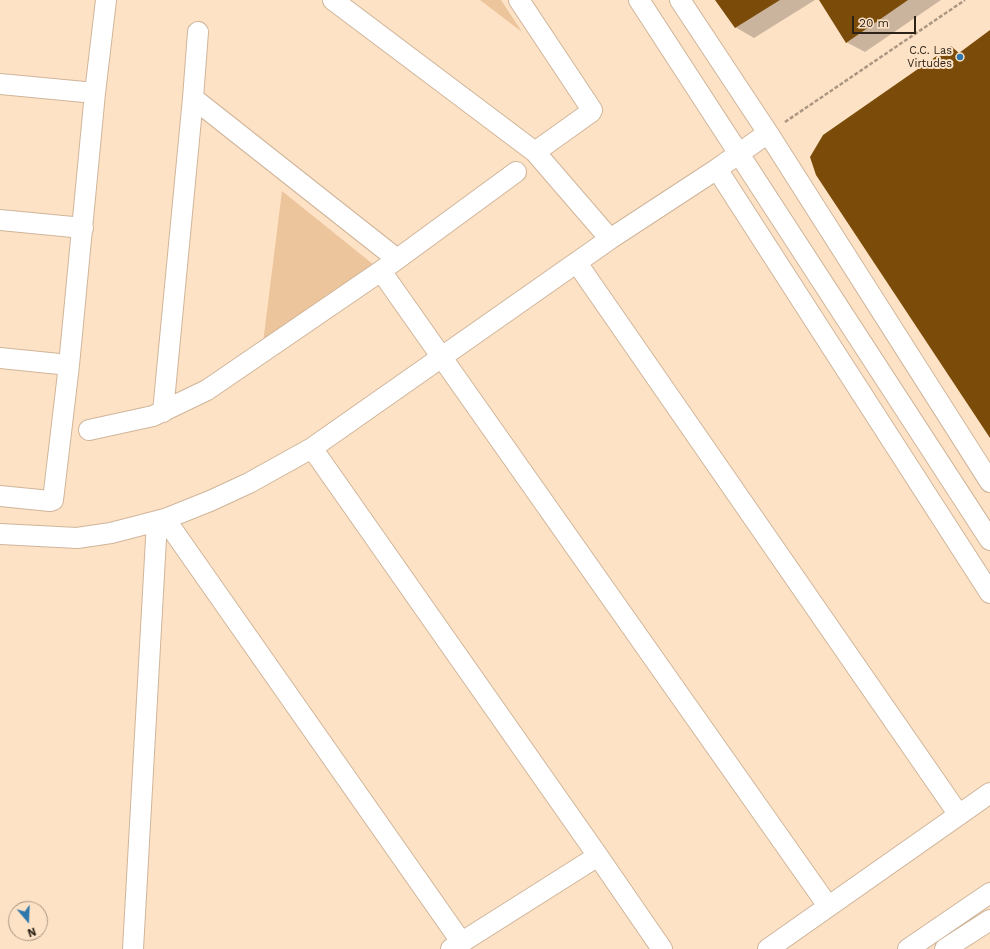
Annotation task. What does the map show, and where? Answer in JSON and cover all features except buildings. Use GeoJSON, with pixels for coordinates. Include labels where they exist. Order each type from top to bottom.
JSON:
{"type":"FeatureCollection","features":[{"type":"Feature","properties":{"kind":"street"},"geometry":{"type":"LineString","coordinates":[[0,496],[50,501],[53,500],[69,365],[95,93],[106,0]]}},
{"type":"Feature","properties":{"kind":"street"},"geometry":{"type":"LineString","coordinates":[[333,0],[535,152],[610,239]]}},
{"type":"Feature","properties":{"kind":"street"},"geometry":{"type":"LineString","coordinates":[[519,0],[592,110],[535,152]]}},
{"type":"Feature","properties":{"kind":"street"},"geometry":{"type":"LineString","coordinates":[[639,0],[990,540]]}},
{"type":"Feature","properties":{"kind":"street"},"geometry":{"type":"LineString","coordinates":[[680,0],[768,132],[990,482]]}},
{"type":"Feature","properties":{"kind":"street"},"geometry":{"type":"LineString","coordinates":[[163,412],[198,32]]}},
{"type":"Feature","properties":{"kind":"street"},"geometry":{"type":"LineString","coordinates":[[0,84],[95,93]]}},
{"type":"Feature","properties":{"kind":"street"},"geometry":{"type":"LineString","coordinates":[[193,98],[397,259]]}},
{"type":"Feature","properties":{"kind":"street"},"geometry":{"type":"LineString","coordinates":[[0,539],[77,538],[111,534],[161,520],[210,501],[249,483],[312,448],[443,358],[610,239],[716,169],[768,132]]}},
{"type":"Feature","properties":{"kind":"street"},"geometry":{"type":"LineString","coordinates":[[716,169],[990,593]]}},
{"type":"Feature","properties":{"kind":"street"},"geometry":{"type":"LineString","coordinates":[[89,430],[144,419],[163,412],[207,390],[381,271],[516,172]]}},
{"type":"Feature","properties":{"kind":"street"},"geometry":{"type":"LineString","coordinates":[[0,220],[83,228]]}},
{"type":"Feature","properties":{"kind":"street"},"geometry":{"type":"LineString","coordinates":[[576,263],[959,815]]}},
{"type":"Feature","properties":{"kind":"street"},"geometry":{"type":"LineString","coordinates":[[381,271],[828,906]]}},
{"type":"Feature","properties":{"kind":"street"},"geometry":{"type":"LineString","coordinates":[[0,358],[69,365]]}},
{"type":"Feature","properties":{"kind":"street"},"geometry":{"type":"LineString","coordinates":[[312,448],[662,949]]}},
{"type":"Feature","properties":{"kind":"street"},"geometry":{"type":"LineString","coordinates":[[161,520],[456,946],[598,856]]}},
{"type":"Feature","properties":{"kind":"street"},"geometry":{"type":"LineString","coordinates":[[134,949],[161,520]]}},
{"type":"Feature","properties":{"kind":"street"},"geometry":{"type":"LineString","coordinates":[[768,949],[990,793]]}},
{"type":"Feature","properties":{"kind":"street"},"geometry":{"type":"LineString","coordinates":[[908,949],[990,893]]}},
{"type":"Feature","properties":{"kind":"street"},"geometry":{"type":"LineString","coordinates":[[946,949],[990,920]]}},
{"type":"Feature","properties":{"kind":"path"},"geometry":{"type":"LineString","coordinates":[[768,132],[965,0]]}},
{"type":"Feature","properties":{"kind":"shaded area"},"geometry":{"type":"Polygon","coordinates":[[[480,0],[501,0],[522,32],[480,0]]]}},
{"type":"Feature","properties":{"kind":"shaded area"},"geometry":{"type":"Polygon","coordinates":[[[282,191],[374,265],[263,343],[282,191]]]}},
{"type":"Feature","properties":{"kind":"place","name":"C.C. Las Virtudes"},"geometry":{"type":"Point","coordinates":[960,57]}}]}
